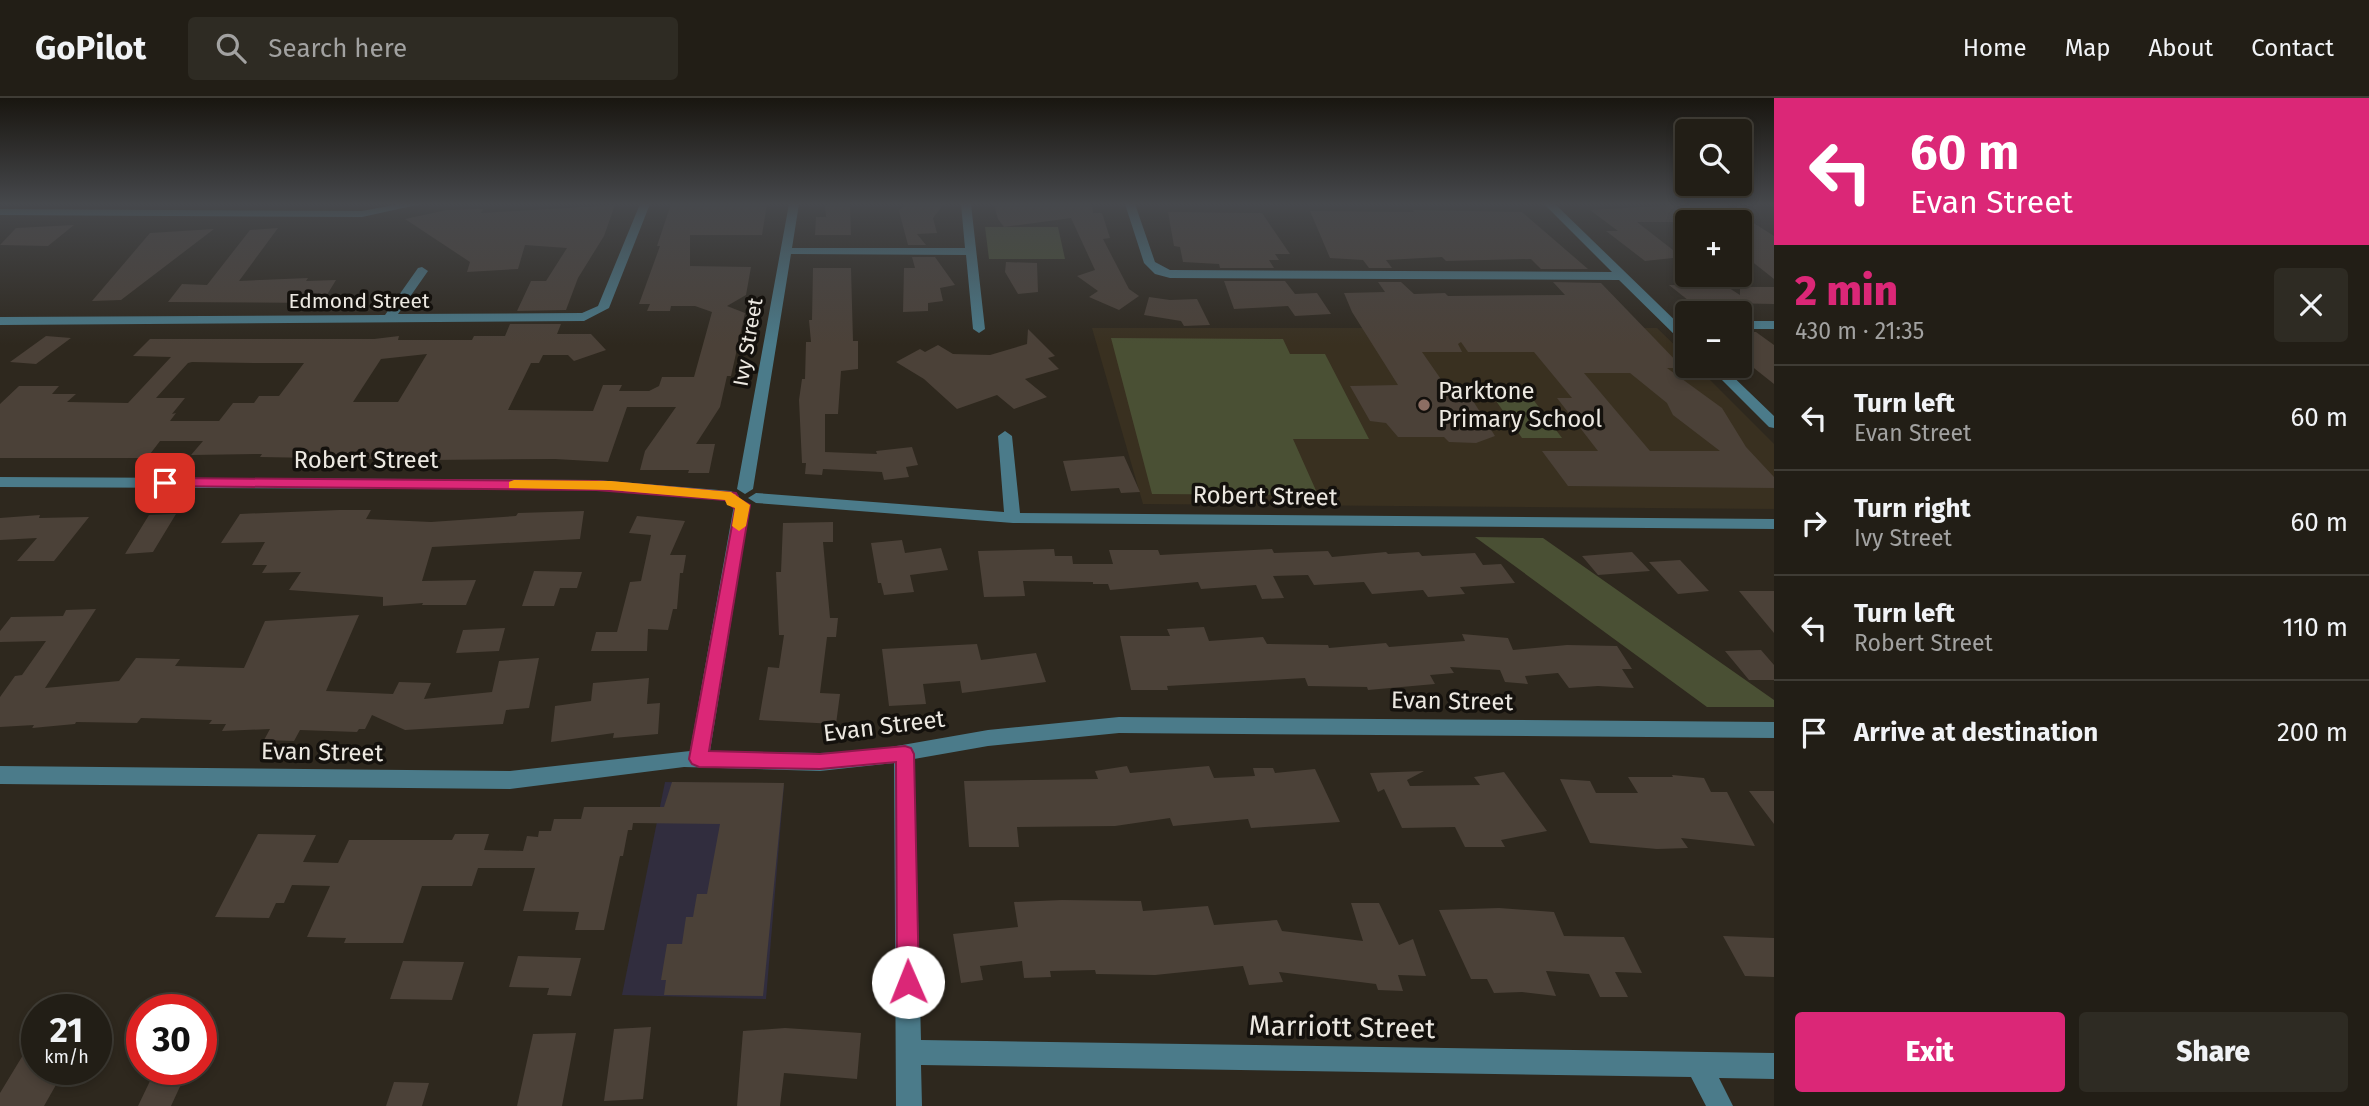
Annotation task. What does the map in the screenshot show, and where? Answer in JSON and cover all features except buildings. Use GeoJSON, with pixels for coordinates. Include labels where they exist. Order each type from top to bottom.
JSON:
{"type":"FeatureCollection","features":[{"type":"Feature","properties":{"kind":"street","name":"Edmond Street"},"geometry":{"type":"LineString","coordinates":[[0,321],[388,320],[591,316],[603,308],[626,251]]}},
{"type":"Feature","properties":{"kind":"street","name":"Ivy Street"},"geometry":{"type":"LineString","coordinates":[[699,759],[787,251]]}},
{"type":"Feature","properties":{"kind":"street"},"geometry":{"type":"LineString","coordinates":[[794,251],[971,252],[979,329]]}},
{"type":"Feature","properties":{"kind":"street"},"geometry":{"type":"LineString","coordinates":[[1146,251],[1150,263],[1159,271],[1170,275],[1623,276]]}},
{"type":"Feature","properties":{"kind":"street"},"geometry":{"type":"LineString","coordinates":[[1597,251],[1675,327]]}},
{"type":"Feature","properties":{"kind":"street"},"geometry":{"type":"LineString","coordinates":[[388,320],[422,271]]}},
{"type":"Feature","properties":{"kind":"street"},"geometry":{"type":"LineString","coordinates":[[1752,324],[1774,325]]}},
{"type":"Feature","properties":{"kind":"street"},"geometry":{"type":"LineString","coordinates":[[1726,378],[1774,424]]}},
{"type":"Feature","properties":{"kind":"street"},"geometry":{"type":"LineString","coordinates":[[1005,436],[1013,518]]}},
{"type":"Feature","properties":{"kind":"street","name":"Robert Street"},"geometry":{"type":"LineString","coordinates":[[0,482],[596,485],[1013,518],[1774,524]]}},
{"type":"Feature","properties":{"kind":"street","name":"Evan Street"},"geometry":{"type":"LineString","coordinates":[[0,775],[510,780],[699,759],[820,762],[905,754],[1020,733],[1119,725],[1774,730]]}},
{"type":"Feature","properties":{"kind":"street"},"geometry":{"type":"LineString","coordinates":[[905,754],[909,1106]]}},
{"type":"Feature","properties":{"kind":"street","name":"Marriott Street"},"geometry":{"type":"LineString","coordinates":[[909,1052],[1774,1066]]}},
{"type":"Feature","properties":{"kind":"street"},"geometry":{"type":"LineString","coordinates":[[1698,1065],[1720,1106]]}},
{"type":"Feature","properties":{"kind":"shaded area","name":"Parktone Primary School"},"geometry":{"type":"Polygon","coordinates":[[[1092,328],[1657,328],[1675,345],[1675,378],[1708,378],[1774,444],[1774,509],[1143,504],[1092,328]]]}},
{"type":"Feature","properties":{"kind":"shaded area"},"geometry":{"type":"Polygon","coordinates":[[[665,782],[784,785],[766,999],[622,995],[665,782]]]}},
{"type":"Feature","properties":{"kind":"green space"},"geometry":{"type":"Polygon","coordinates":[[[988,251],[1063,251],[1065,259],[989,259],[988,251]]]}},
{"type":"Feature","properties":{"kind":"green space"},"geometry":{"type":"Polygon","coordinates":[[[1111,338],[1283,339],[1290,354],[1325,354],[1369,439],[1293,439],[1318,495],[1152,494],[1111,338]]]}},
{"type":"Feature","properties":{"kind":"green space"},"geometry":{"type":"Polygon","coordinates":[[[1494,398],[1532,398],[1562,438],[1522,438],[1494,398]]]}},
{"type":"Feature","properties":{"kind":"green space"},"geometry":{"type":"Polygon","coordinates":[[[1475,537],[1543,538],[1774,700],[1774,707],[1707,707],[1475,537]]]}},
{"type":"Feature","properties":{"kind":"slow traffic"},"geometry":{"type":"LineString","coordinates":[[514,485],[611,486],[731,496],[733,502],[742,505],[739,526]]}},
{"type":"Feature","properties":{"kind":"place","name":"Parktone Primary School"},"geometry":{"type":"Point","coordinates":[1424,405]}},
{"type":"Feature","properties":{"kind":"route"},"geometry":{"type":"LineString","coordinates":[[165,483],[596,485],[731,496],[733,502],[742,505],[742,509],[699,759],[820,762],[905,754],[908,982]]}}]}
